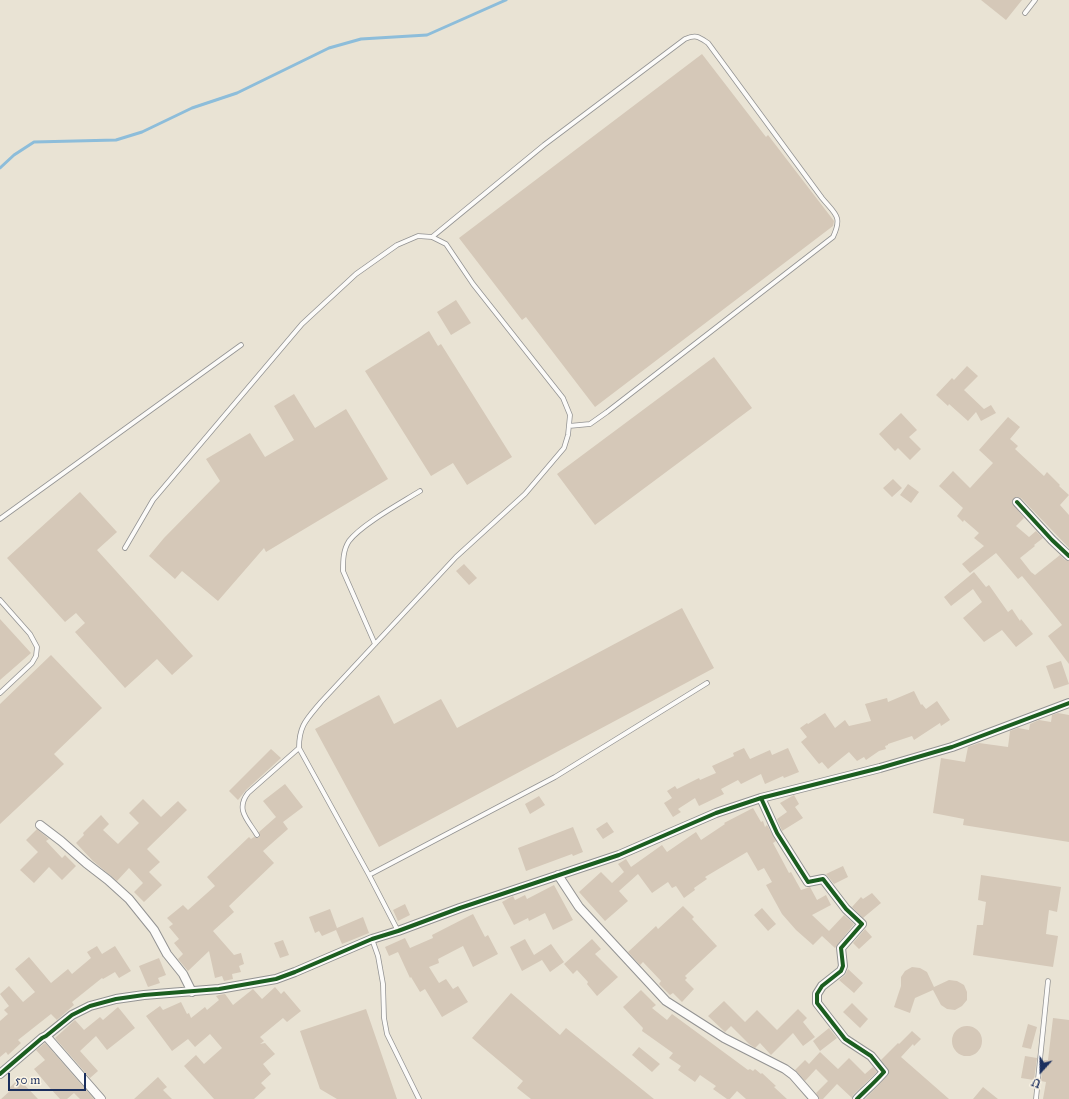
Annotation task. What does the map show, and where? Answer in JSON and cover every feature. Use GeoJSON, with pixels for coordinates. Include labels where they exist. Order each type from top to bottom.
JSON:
{"type":"FeatureCollection","features":[{"type":"Feature","properties":{"kind":"street"},"geometry":{"type":"LineString","coordinates":[[1017,502],[1069,556]]}},
{"type":"Feature","properties":{"kind":"street"},"geometry":{"type":"LineString","coordinates":[[0,1074],[42,1038],[72,1015],[90,1006],[116,999],[144,995],[220,989],[276,979],[372,939],[619,855],[716,813],[761,798],[880,768],[952,747],[1069,703]]}},
{"type":"Feature","properties":{"kind":"street"},"geometry":{"type":"LineString","coordinates":[[761,798],[777,833],[808,882],[823,879],[846,909],[862,924],[842,948],[843,966],[841,971],[822,986],[817,994],[817,1003],[845,1038],[871,1056],[884,1072],[874,1084],[868,1087],[857,1099]]}},
{"type":"Feature","properties":{"kind":"street"},"geometry":{"type":"LineString","coordinates":[[40,825],[129,899],[154,930],[167,954],[183,974],[192,992]]}},
{"type":"Feature","properties":{"kind":"street"},"geometry":{"type":"LineString","coordinates":[[558,875],[579,907],[666,1001],[724,1038],[785,1069],[793,1075],[814,1099]]}},
{"type":"Feature","properties":{"kind":"street"},"geometry":{"type":"LineString","coordinates":[[46,1036],[101,1099]]}},
{"type":"Feature","properties":{"kind":"lane"},"geometry":{"type":"LineString","coordinates":[[1025,13],[1035,0]]}},
{"type":"Feature","properties":{"kind":"lane"},"geometry":{"type":"LineString","coordinates":[[432,236],[544,145],[685,39],[692,36],[700,37],[708,43],[838,218],[839,223],[833,237],[607,412],[590,424],[569,426]]}},
{"type":"Feature","properties":{"kind":"lane"},"geometry":{"type":"LineString","coordinates":[[125,548],[153,500],[302,324],[356,274],[397,246],[418,236],[432,236],[446,244],[473,284],[563,398],[570,415],[568,435],[564,448],[525,494],[456,557],[321,702],[304,724],[299,736],[299,748],[398,931]]}},
{"type":"Feature","properties":{"kind":"lane"},"geometry":{"type":"LineString","coordinates":[[0,519],[241,345]]}},
{"type":"Feature","properties":{"kind":"lane"},"geometry":{"type":"LineString","coordinates":[[375,644],[344,571],[344,551],[349,541],[363,529],[420,491]]}},
{"type":"Feature","properties":{"kind":"lane"},"geometry":{"type":"LineString","coordinates":[[0,600],[30,634],[37,648],[36,656],[32,663],[0,692]]}},
{"type":"Feature","properties":{"kind":"lane"},"geometry":{"type":"LineString","coordinates":[[369,875],[555,777],[707,683]]}},
{"type":"Feature","properties":{"kind":"lane"},"geometry":{"type":"LineString","coordinates":[[257,835],[242,811],[243,800],[248,793],[299,748]]}},
{"type":"Feature","properties":{"kind":"lane"},"geometry":{"type":"LineString","coordinates":[[372,939],[378,956],[383,984],[384,1018],[387,1034],[418,1099]]}},
{"type":"Feature","properties":{"kind":"lane"},"geometry":{"type":"LineString","coordinates":[[1036,1099],[1048,981]]}},
{"type":"Feature","properties":{"kind":"building"},"geometry":{"type":"Polygon","coordinates":[[[981,0],[1022,0],[1006,20],[981,0]]]}},
{"type":"Feature","properties":{"kind":"building"},"geometry":{"type":"Polygon","coordinates":[[[702,54],[766,137],[768,135],[834,221],[833,226],[595,407],[526,317],[522,320],[459,238],[702,54]]]}},
{"type":"Feature","properties":{"kind":"building"},"geometry":{"type":"Polygon","coordinates":[[[456,300],[471,323],[451,335],[437,312],[456,300]]]}},
{"type":"Feature","properties":{"kind":"building"},"geometry":{"type":"Polygon","coordinates":[[[429,331],[438,346],[441,344],[512,457],[467,485],[453,463],[431,476],[365,371],[429,331]]]}},
{"type":"Feature","properties":{"kind":"building"},"geometry":{"type":"Polygon","coordinates":[[[714,357],[752,408],[595,525],[557,474],[714,357]]]}},
{"type":"Feature","properties":{"kind":"building"},"geometry":{"type":"Polygon","coordinates":[[[967,366],[978,376],[964,390],[984,409],[991,405],[996,413],[981,421],[976,412],[968,421],[949,404],[948,406],[936,395],[952,378],[954,380],[967,366]]]}},
{"type":"Feature","properties":{"kind":"building"},"geometry":{"type":"Polygon","coordinates":[[[294,394],[315,428],[346,409],[388,479],[266,552],[264,548],[218,601],[182,571],[175,579],[149,556],[164,538],[220,481],[206,459],[250,433],[265,457],[294,440],[274,406],[294,394]]]}},
{"type":"Feature","properties":{"kind":"building"},"geometry":{"type":"Polygon","coordinates":[[[901,413],[917,430],[909,437],[921,449],[910,460],[898,448],[895,451],[879,434],[901,413]]]}},
{"type":"Feature","properties":{"kind":"building"},"geometry":{"type":"Polygon","coordinates":[[[1008,417],[1020,427],[1010,439],[1018,446],[1015,449],[1044,476],[1047,472],[1069,495],[1060,505],[1069,515],[1069,548],[1021,498],[1014,498],[1012,503],[1024,518],[1016,526],[1029,537],[1036,531],[1043,538],[1020,558],[1031,572],[1035,575],[1060,555],[1065,560],[1069,561],[1069,664],[1048,636],[1062,625],[1022,576],[1018,579],[996,553],[970,573],[962,564],[984,546],[974,538],[979,533],[957,516],[963,508],[939,486],[953,471],[970,488],[993,463],[979,450],[1008,417]]]}},
{"type":"Feature","properties":{"kind":"building"},"geometry":{"type":"Polygon","coordinates":[[[893,479],[902,488],[892,497],[883,488],[893,479]]]}},
{"type":"Feature","properties":{"kind":"building"},"geometry":{"type":"Polygon","coordinates":[[[908,484],[919,492],[911,503],[900,495],[908,484]]]}},
{"type":"Feature","properties":{"kind":"building"},"geometry":{"type":"Polygon","coordinates":[[[80,492],[117,532],[97,550],[193,656],[172,675],[157,659],[125,688],[75,632],[85,623],[76,613],[65,622],[7,558],[80,492]]]}},
{"type":"Feature","properties":{"kind":"building"},"geometry":{"type":"Polygon","coordinates":[[[464,564],[477,578],[469,585],[456,571],[464,564]]]}},
{"type":"Feature","properties":{"kind":"building"},"geometry":{"type":"Polygon","coordinates":[[[974,572],[986,587],[989,585],[1008,612],[1012,609],[1020,621],[1021,619],[1033,634],[1016,647],[1002,630],[984,642],[963,618],[982,602],[973,589],[951,606],[944,597],[974,572]]]}},
{"type":"Feature","properties":{"kind":"building"},"geometry":{"type":"Polygon","coordinates":[[[682,608],[714,668],[379,847],[315,729],[379,695],[394,724],[441,699],[457,728],[682,608]]]}},
{"type":"Feature","properties":{"kind":"building"},"geometry":{"type":"Polygon","coordinates":[[[0,619],[31,653],[0,680],[0,619]]]}},
{"type":"Feature","properties":{"kind":"building"},"geometry":{"type":"Polygon","coordinates":[[[51,655],[102,708],[54,754],[64,764],[0,824],[0,704],[51,655]]]}},
{"type":"Feature","properties":{"kind":"building"},"geometry":{"type":"Polygon","coordinates":[[[1061,661],[1069,684],[1054,689],[1046,666],[1061,661]]]}},
{"type":"Feature","properties":{"kind":"building"},"geometry":{"type":"Polygon","coordinates":[[[914,691],[921,705],[922,704],[926,709],[937,701],[950,720],[941,726],[940,723],[914,740],[912,736],[888,744],[885,746],[886,749],[879,751],[866,760],[864,757],[857,761],[849,752],[828,769],[822,762],[819,764],[801,742],[807,737],[800,728],[825,713],[835,728],[845,720],[849,726],[871,721],[865,704],[887,698],[888,702],[914,691]]]}},
{"type":"Feature","properties":{"kind":"building"},"geometry":{"type":"Polygon","coordinates":[[[1058,713],[1069,715],[1069,842],[963,825],[964,819],[933,813],[941,758],[965,762],[968,747],[979,743],[1008,747],[1010,731],[1018,728],[1029,730],[1030,724],[1039,720],[1051,722],[1052,715],[1058,713]]]}},
{"type":"Feature","properties":{"kind":"building"},"geometry":{"type":"Polygon","coordinates":[[[744,748],[750,759],[770,750],[772,755],[788,748],[799,772],[784,778],[783,776],[765,784],[761,774],[741,784],[738,780],[721,789],[724,794],[699,806],[695,798],[678,809],[681,812],[673,817],[664,803],[672,798],[667,791],[675,786],[677,789],[699,778],[700,780],[716,773],[712,766],[734,756],[733,753],[744,748]]]}},
{"type":"Feature","properties":{"kind":"building"},"geometry":{"type":"Polygon","coordinates":[[[271,749],[281,758],[246,790],[238,800],[229,791],[271,749]]]}},
{"type":"Feature","properties":{"kind":"building"},"geometry":{"type":"Polygon","coordinates":[[[285,784],[303,807],[283,822],[288,829],[263,851],[274,863],[229,906],[234,912],[213,931],[234,955],[241,953],[244,964],[239,966],[241,972],[232,974],[233,979],[224,981],[222,976],[215,978],[209,951],[188,971],[178,959],[183,954],[174,943],[179,939],[169,927],[173,924],[167,918],[183,905],[188,910],[215,886],[207,877],[249,837],[251,839],[254,837],[260,837],[259,832],[276,817],[263,801],[285,784]]]}},
{"type":"Feature","properties":{"kind":"building"},"geometry":{"type":"Polygon","coordinates":[[[794,795],[799,804],[795,807],[803,818],[782,831],[777,819],[787,812],[780,803],[794,795]]]}},
{"type":"Feature","properties":{"kind":"building"},"geometry":{"type":"Polygon","coordinates":[[[539,796],[545,805],[530,814],[525,804],[539,796]]]}},
{"type":"Feature","properties":{"kind":"building"},"geometry":{"type":"Polygon","coordinates":[[[143,799],[161,817],[178,801],[187,810],[147,849],[160,862],[149,872],[162,885],[144,902],[134,892],[143,883],[129,868],[117,881],[93,861],[76,843],[84,835],[83,833],[101,815],[109,824],[103,830],[118,844],[139,823],[129,813],[143,799]]]}},
{"type":"Feature","properties":{"kind":"building"},"geometry":{"type":"Polygon","coordinates":[[[753,808],[761,822],[763,821],[765,827],[767,825],[776,841],[773,843],[789,873],[791,872],[801,890],[810,887],[817,900],[826,895],[831,905],[812,915],[829,931],[844,915],[854,924],[835,948],[822,936],[813,945],[796,930],[782,914],[766,885],[772,882],[764,868],[758,871],[747,852],[705,877],[707,879],[694,888],[695,890],[684,898],[676,886],[672,888],[668,882],[652,893],[638,874],[619,891],[628,901],[605,921],[579,892],[601,872],[612,883],[624,872],[618,864],[626,859],[631,867],[662,845],[667,852],[696,832],[701,840],[725,824],[724,823],[753,808]]]}},
{"type":"Feature","properties":{"kind":"building"},"geometry":{"type":"Polygon","coordinates":[[[607,822],[614,832],[603,839],[596,829],[607,822]]]}},
{"type":"Feature","properties":{"kind":"building"},"geometry":{"type":"Polygon","coordinates":[[[573,827],[583,852],[573,856],[572,854],[526,871],[518,848],[573,827]]]}},
{"type":"Feature","properties":{"kind":"building"},"geometry":{"type":"Polygon","coordinates":[[[37,829],[49,839],[46,841],[62,858],[65,855],[76,866],[62,880],[49,867],[34,883],[20,870],[38,852],[26,840],[37,829]]]}},
{"type":"Feature","properties":{"kind":"building"},"geometry":{"type":"Polygon","coordinates":[[[843,866],[848,877],[834,884],[826,874],[843,866]]]}},
{"type":"Feature","properties":{"kind":"building"},"geometry":{"type":"Polygon","coordinates":[[[981,875],[1061,887],[1057,912],[1049,910],[1046,934],[1058,936],[1053,967],[973,955],[977,925],[983,925],[986,902],[978,900],[981,875]]]}},
{"type":"Feature","properties":{"kind":"building"},"geometry":{"type":"Polygon","coordinates":[[[554,885],[573,920],[553,930],[545,913],[529,921],[528,918],[514,925],[502,902],[513,896],[515,900],[525,895],[527,899],[554,885]]]}},
{"type":"Feature","properties":{"kind":"building"},"geometry":{"type":"Polygon","coordinates":[[[872,893],[881,903],[863,918],[852,907],[861,897],[863,899],[872,893]]]}},
{"type":"Feature","properties":{"kind":"building"},"geometry":{"type":"Polygon","coordinates":[[[405,904],[410,915],[398,921],[393,910],[405,904]]]}},
{"type":"Feature","properties":{"kind":"building"},"geometry":{"type":"Polygon","coordinates":[[[683,906],[694,917],[692,919],[717,946],[685,976],[687,978],[685,980],[694,989],[682,1002],[673,993],[670,995],[659,984],[661,981],[643,962],[640,965],[628,952],[656,926],[658,929],[683,906]]]}},
{"type":"Feature","properties":{"kind":"building"},"geometry":{"type":"Polygon","coordinates":[[[762,908],[776,924],[768,931],[754,915],[762,908]]]}},
{"type":"Feature","properties":{"kind":"building"},"geometry":{"type":"Polygon","coordinates":[[[330,909],[337,928],[363,917],[369,933],[342,944],[336,930],[322,936],[319,931],[315,933],[309,917],[330,909]]]}},
{"type":"Feature","properties":{"kind":"building"},"geometry":{"type":"Polygon","coordinates":[[[473,914],[485,937],[488,935],[498,954],[473,967],[463,946],[438,959],[439,963],[429,967],[439,983],[446,979],[453,989],[458,986],[468,1002],[442,1017],[425,989],[420,992],[411,977],[410,978],[398,952],[389,956],[385,947],[405,938],[410,948],[433,938],[432,935],[473,914]]]}},
{"type":"Feature","properties":{"kind":"building"},"geometry":{"type":"Polygon","coordinates":[[[865,929],[872,937],[859,949],[853,943],[865,929]]]}},
{"type":"Feature","properties":{"kind":"building"},"geometry":{"type":"Polygon","coordinates":[[[525,939],[534,955],[551,944],[564,962],[550,972],[542,960],[522,971],[510,947],[525,939]]]}},
{"type":"Feature","properties":{"kind":"building"},"geometry":{"type":"Polygon","coordinates":[[[592,939],[601,949],[595,954],[618,977],[597,996],[587,984],[588,982],[577,970],[573,974],[564,964],[592,939]]]}},
{"type":"Feature","properties":{"kind":"building"},"geometry":{"type":"Polygon","coordinates":[[[283,940],[289,955],[280,958],[274,943],[283,940]]]}},
{"type":"Feature","properties":{"kind":"building"},"geometry":{"type":"Polygon","coordinates":[[[97,946],[102,954],[115,946],[131,971],[119,978],[115,972],[103,979],[102,978],[72,1002],[74,1005],[57,1020],[51,1014],[18,1040],[21,1043],[8,1055],[6,1052],[0,1057],[0,1021],[8,1014],[4,1010],[9,1006],[0,994],[9,986],[23,1002],[35,992],[15,969],[29,957],[51,983],[68,969],[72,974],[91,958],[87,952],[97,946]]]}},
{"type":"Feature","properties":{"kind":"building"},"geometry":{"type":"Polygon","coordinates":[[[159,958],[166,975],[158,978],[160,983],[148,987],[139,966],[159,958]]]}},
{"type":"Feature","properties":{"kind":"building"},"geometry":{"type":"Polygon","coordinates":[[[912,967],[920,968],[927,972],[934,987],[949,980],[957,981],[964,985],[967,992],[967,1000],[962,1006],[955,1010],[947,1009],[941,1005],[933,990],[915,998],[910,1013],[894,1007],[901,986],[901,977],[905,971],[912,967]]]}},
{"type":"Feature","properties":{"kind":"building"},"geometry":{"type":"Polygon","coordinates":[[[848,969],[863,983],[854,993],[839,980],[845,975],[848,969]]]}},
{"type":"Feature","properties":{"kind":"building"},"geometry":{"type":"Polygon","coordinates":[[[275,987],[281,994],[284,991],[301,1011],[287,1022],[283,1018],[260,1037],[264,1041],[260,1044],[265,1043],[275,1054],[263,1064],[271,1074],[261,1083],[266,1088],[254,1099],[214,1099],[184,1066],[196,1055],[204,1064],[222,1048],[210,1034],[195,1047],[188,1039],[172,1051],[146,1016],[160,1006],[163,1010],[181,1002],[187,1014],[189,1013],[191,1018],[205,1007],[207,1010],[219,1000],[216,996],[225,994],[233,1005],[253,989],[262,999],[275,987]]]}},
{"type":"Feature","properties":{"kind":"building"},"geometry":{"type":"Polygon","coordinates":[[[641,990],[656,1005],[652,1008],[667,1020],[672,1014],[748,1070],[750,1069],[753,1071],[755,1069],[761,1074],[762,1073],[787,1099],[746,1099],[737,1091],[730,1099],[727,1099],[713,1089],[716,1086],[700,1075],[695,1082],[678,1070],[681,1066],[669,1058],[673,1053],[642,1031],[643,1028],[623,1007],[641,990]]]}},
{"type":"Feature","properties":{"kind":"building"},"geometry":{"type":"Polygon","coordinates":[[[511,993],[560,1035],[566,1028],[654,1099],[531,1099],[517,1088],[523,1081],[472,1038],[511,993]]]}},
{"type":"Feature","properties":{"kind":"building"},"geometry":{"type":"Polygon","coordinates":[[[724,1001],[745,1022],[757,1010],[777,1030],[798,1009],[807,1018],[803,1022],[815,1037],[803,1046],[793,1033],[771,1055],[760,1043],[755,1048],[749,1044],[731,1026],[725,1032],[708,1016],[724,1001]]]}},
{"type":"Feature","properties":{"kind":"building"},"geometry":{"type":"Polygon","coordinates":[[[852,1003],[868,1019],[860,1028],[843,1012],[852,1003]]]}},
{"type":"Feature","properties":{"kind":"building"},"geometry":{"type":"Polygon","coordinates":[[[118,1007],[135,1028],[107,1050],[96,1036],[80,1051],[98,1071],[90,1078],[55,1038],[75,1020],[84,1030],[100,1017],[103,1020],[118,1007]]]}},
{"type":"Feature","properties":{"kind":"building"},"geometry":{"type":"Polygon","coordinates":[[[366,1009],[397,1099],[337,1099],[320,1089],[300,1031],[366,1009]]]}},
{"type":"Feature","properties":{"kind":"building"},"geometry":{"type":"Polygon","coordinates":[[[1053,1018],[1069,1020],[1069,1099],[1043,1099],[1046,1082],[1041,1081],[1044,1060],[1048,1060],[1053,1018]]]}},
{"type":"Feature","properties":{"kind":"building"},"geometry":{"type":"Polygon","coordinates":[[[1028,1024],[1037,1027],[1031,1049],[1022,1047],[1028,1024]]]}},
{"type":"Feature","properties":{"kind":"building"},"geometry":{"type":"Polygon","coordinates":[[[967,1026],[973,1027],[981,1035],[981,1047],[973,1055],[967,1056],[961,1055],[953,1047],[952,1041],[953,1035],[961,1027],[967,1026]]]}},
{"type":"Feature","properties":{"kind":"building"},"geometry":{"type":"Polygon","coordinates":[[[829,1028],[837,1038],[820,1051],[813,1041],[829,1028]]]}},
{"type":"Feature","properties":{"kind":"building"},"geometry":{"type":"Polygon","coordinates":[[[912,1031],[921,1039],[914,1046],[913,1044],[901,1057],[949,1099],[865,1099],[889,1074],[888,1069],[881,1060],[912,1031]]]}},
{"type":"Feature","properties":{"kind":"building"},"geometry":{"type":"Polygon","coordinates":[[[45,1043],[94,1099],[80,1099],[74,1093],[67,1099],[60,1099],[49,1087],[34,1069],[45,1060],[36,1050],[45,1043]]]}},
{"type":"Feature","properties":{"kind":"building"},"geometry":{"type":"Polygon","coordinates":[[[639,1047],[660,1064],[652,1072],[632,1055],[639,1047]]]}},
{"type":"Feature","properties":{"kind":"building"},"geometry":{"type":"Polygon","coordinates":[[[820,1052],[838,1069],[849,1058],[865,1074],[873,1067],[877,1072],[853,1095],[852,1098],[837,1084],[823,1099],[819,1099],[816,1093],[828,1081],[816,1069],[805,1081],[795,1070],[805,1060],[809,1064],[820,1052]]]}},
{"type":"Feature","properties":{"kind":"building"},"geometry":{"type":"Polygon","coordinates":[[[1025,1056],[1037,1058],[1034,1080],[1021,1078],[1025,1056]]]}},
{"type":"Feature","properties":{"kind":"building"},"geometry":{"type":"Polygon","coordinates":[[[158,1077],[167,1087],[163,1090],[172,1099],[134,1099],[158,1077]]]}},
{"type":"Feature","properties":{"kind":"building"},"geometry":{"type":"Polygon","coordinates":[[[19,1079],[38,1099],[1,1099],[11,1090],[9,1088],[19,1079]]]}},
{"type":"Feature","properties":{"kind":"building"},"geometry":{"type":"Polygon","coordinates":[[[983,1087],[998,1099],[973,1099],[983,1087]]]}},
{"type":"Feature","properties":{"kind":"waterway"},"geometry":{"type":"LineString","coordinates":[[0,168],[14,155],[34,142],[116,140],[142,132],[192,108],[237,93],[329,48],[361,39],[427,35],[506,0]]}},
{"type":"Feature","properties":{"kind":"cycle path"},"geometry":{"type":"LineString","coordinates":[[1017,502],[1069,556]]}},
{"type":"Feature","properties":{"kind":"cycle path"},"geometry":{"type":"LineString","coordinates":[[0,1074],[42,1038],[72,1015],[90,1006],[116,999],[144,995],[219,989],[276,979],[372,939],[619,855],[716,813],[761,798],[880,768],[952,747],[1069,703]]}},
{"type":"Feature","properties":{"kind":"cycle path"},"geometry":{"type":"LineString","coordinates":[[761,798],[777,833],[808,882],[823,879],[846,909],[862,924],[841,948],[843,966],[841,971],[822,986],[817,994],[817,1003],[845,1039],[871,1056],[884,1072],[857,1099]]}}]}
